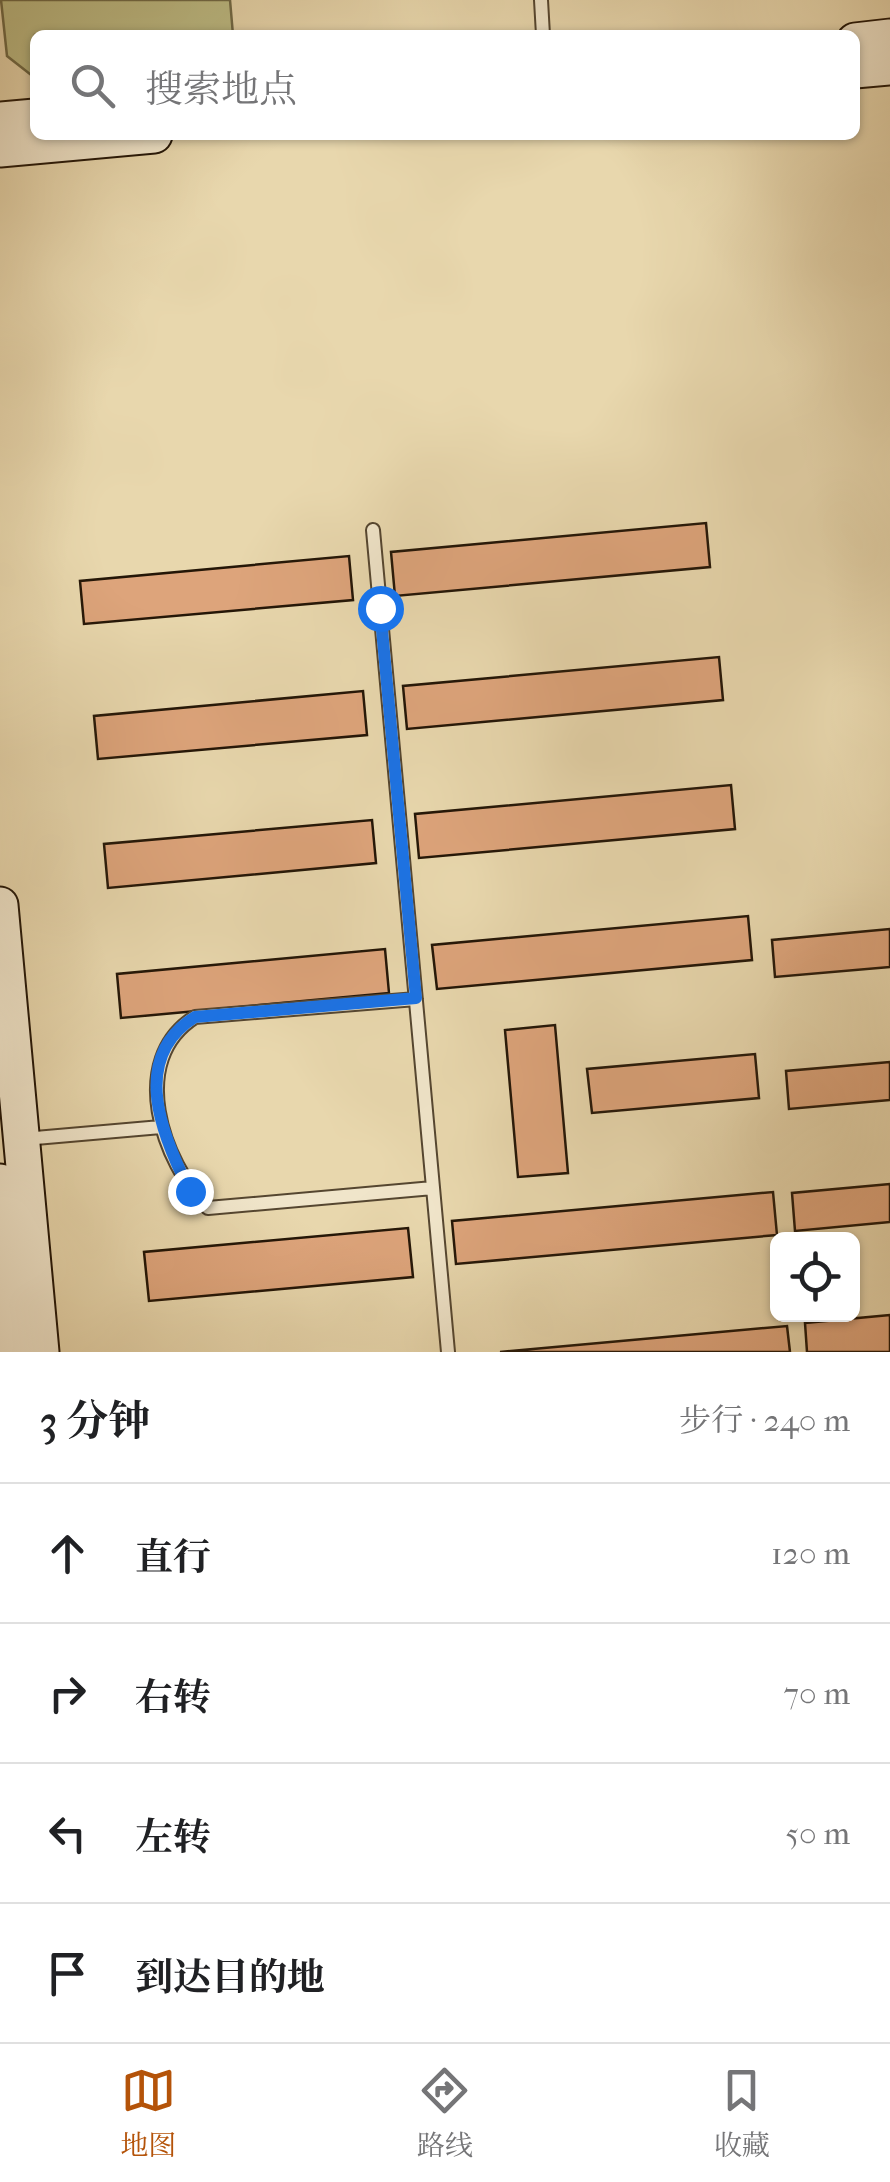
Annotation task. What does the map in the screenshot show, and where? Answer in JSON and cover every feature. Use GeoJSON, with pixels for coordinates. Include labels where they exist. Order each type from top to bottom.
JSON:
{"type":"FeatureCollection","features":[{"type":"Feature","properties":{"kind":"main road"},"geometry":{"type":"LineString","coordinates":[[860,40],[890,37]]}},
{"type":"Feature","properties":{"kind":"main road"},"geometry":{"type":"LineString","coordinates":[[860,70],[890,67]]}},
{"type":"Feature","properties":{"kind":"main road"},"geometry":{"type":"LineString","coordinates":[[0,120],[30,117]]}},
{"type":"Feature","properties":{"kind":"main road"},"geometry":{"type":"LineString","coordinates":[[0,149],[99,140]]}},
{"type":"Feature","properties":{"kind":"main road"},"geometry":{"type":"LineString","coordinates":[[0,905],[41,1352]]}},
{"type":"Feature","properties":{"kind":"main road"},"geometry":{"type":"LineString","coordinates":[[0,1182],[16,1352]]}},
{"type":"Feature","properties":{"kind":"lane"},"geometry":{"type":"LineString","coordinates":[[540,0],[543,30]]}},
{"type":"Feature","properties":{"kind":"lane"},"geometry":{"type":"LineString","coordinates":[[373,530],[448,1352]]}},
{"type":"Feature","properties":{"kind":"lane"},"geometry":{"type":"LineString","coordinates":[[416,998],[195,1017],[177,1028],[164,1049],[158,1069],[161,1127],[190,1191],[208,1208],[433,1188]]}},
{"type":"Feature","properties":{"kind":"lane"},"geometry":{"type":"LineString","coordinates":[[22,1139],[161,1127]]}},
{"type":"Feature","properties":{"kind":"shaded area"},"geometry":{"type":"Polygon","coordinates":[[[1,0],[230,0],[233,30],[30,30],[30,74],[7,56],[1,0]]]}},
{"type":"Feature","properties":{"kind":"building"},"geometry":{"type":"Polygon","coordinates":[[[706,523],[710,567],[395,596],[391,552],[706,523]]]}},
{"type":"Feature","properties":{"kind":"building"},"geometry":{"type":"Polygon","coordinates":[[[349,556],[353,600],[84,624],[80,581],[349,556]]]}},
{"type":"Feature","properties":{"kind":"building"},"geometry":{"type":"Polygon","coordinates":[[[719,657],[723,700],[407,729],[403,686],[719,657]]]}},
{"type":"Feature","properties":{"kind":"building"},"geometry":{"type":"Polygon","coordinates":[[[363,691],[367,735],[98,759],[94,716],[363,691]]]}},
{"type":"Feature","properties":{"kind":"building"},"geometry":{"type":"Polygon","coordinates":[[[731,785],[735,829],[419,858],[415,814],[731,785]]]}},
{"type":"Feature","properties":{"kind":"building"},"geometry":{"type":"Polygon","coordinates":[[[372,820],[376,863],[108,888],[104,844],[372,820]]]}},
{"type":"Feature","properties":{"kind":"building"},"geometry":{"type":"Polygon","coordinates":[[[748,916],[752,960],[437,989],[432,945],[748,916]]]}},
{"type":"Feature","properties":{"kind":"building"},"geometry":{"type":"Polygon","coordinates":[[[890,929],[890,967],[775,977],[772,940],[890,929]]]}},
{"type":"Feature","properties":{"kind":"building"},"geometry":{"type":"Polygon","coordinates":[[[385,949],[389,993],[121,1018],[117,974],[385,949]]]}},
{"type":"Feature","properties":{"kind":"building"},"geometry":{"type":"Polygon","coordinates":[[[555,1025],[568,1173],[518,1177],[505,1030],[555,1025]]]}},
{"type":"Feature","properties":{"kind":"building"},"geometry":{"type":"Polygon","coordinates":[[[755,1054],[759,1098],[592,1113],[587,1069],[755,1054]]]}},
{"type":"Feature","properties":{"kind":"building"},"geometry":{"type":"Polygon","coordinates":[[[890,1062],[890,1100],[789,1109],[786,1071],[890,1062]]]}},
{"type":"Feature","properties":{"kind":"building"},"geometry":{"type":"Polygon","coordinates":[[[890,1184],[890,1222],[795,1231],[792,1193],[890,1184]]]}},
{"type":"Feature","properties":{"kind":"building"},"geometry":{"type":"Polygon","coordinates":[[[773,1192],[777,1232],[456,1264],[452,1221],[773,1192]]]}},
{"type":"Feature","properties":{"kind":"building"},"geometry":{"type":"Polygon","coordinates":[[[408,1228],[413,1277],[149,1301],[144,1252],[408,1228]]]}},
{"type":"Feature","properties":{"kind":"building"},"geometry":{"type":"Polygon","coordinates":[[[890,1315],[890,1352],[807,1352],[805,1323],[860,1322],[860,1318],[890,1315]]]}},
{"type":"Feature","properties":{"kind":"building"},"geometry":{"type":"Polygon","coordinates":[[[787,1326],[790,1352],[500,1352],[787,1326]]]}},
{"type":"Feature","properties":{"kind":"route"},"geometry":{"type":"LineString","coordinates":[[190,1191],[161,1127],[157,1090],[164,1049],[177,1028],[195,1017],[416,998],[380,608]]}}]}
